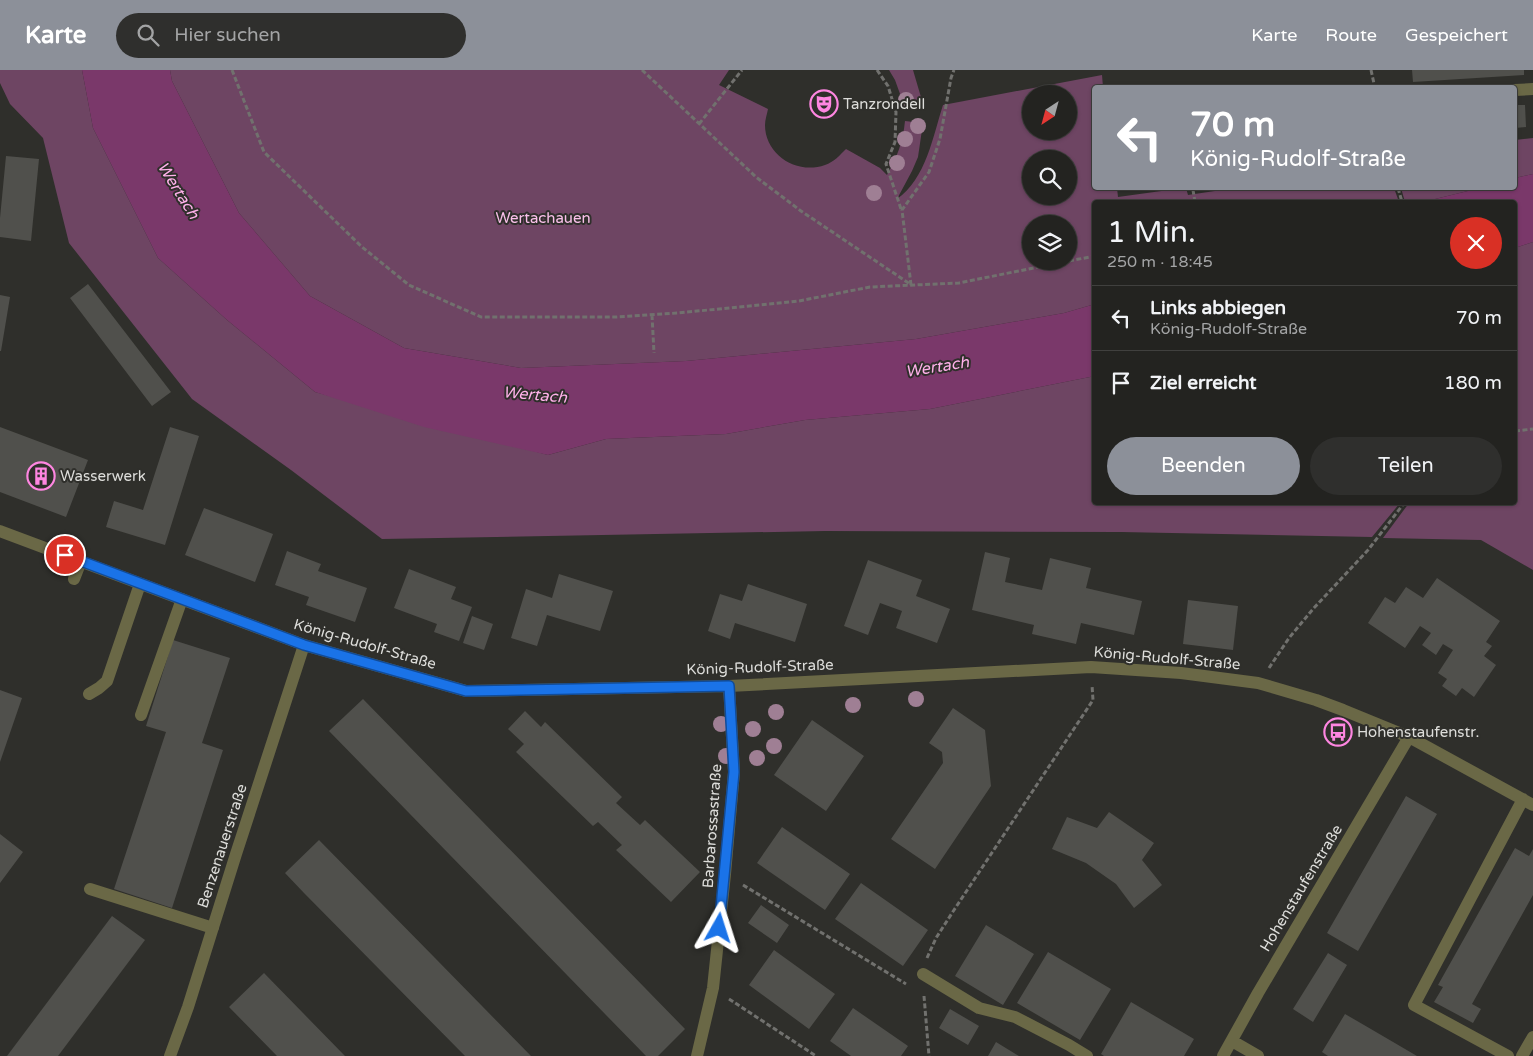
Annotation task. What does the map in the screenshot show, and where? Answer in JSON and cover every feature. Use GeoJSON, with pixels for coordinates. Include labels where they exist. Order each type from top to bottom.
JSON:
{"type":"FeatureCollection","features":[{"type":"Feature","properties":{"kind":"street"},"geometry":{"type":"LineString","coordinates":[[1517,90],[1533,89]]}},
{"type":"Feature","properties":{"kind":"street","name":"König-Rudolf-Straße"},"geometry":{"type":"LineString","coordinates":[[0,531],[304,645],[466,691],[729,686],[1092,667],[1181,673],[1258,683],[1316,700],[1373,721],[1409,737],[1528,802],[1414,1006],[1508,1056]]}},
{"type":"Feature","properties":{"kind":"street"},"geometry":{"type":"LineString","coordinates":[[74,579],[81,560]]}},
{"type":"Feature","properties":{"kind":"street"},"geometry":{"type":"LineString","coordinates":[[88,694],[99,688],[106,681],[140,584]]}},
{"type":"Feature","properties":{"kind":"street"},"geometry":{"type":"LineString","coordinates":[[141,715],[182,599]]}},
{"type":"Feature","properties":{"kind":"street","name":"Benzenauerstraße"},"geometry":{"type":"LineString","coordinates":[[170,1056],[188,1007],[304,645]]}},
{"type":"Feature","properties":{"kind":"street","name":"Barbarossastraße"},"geometry":{"type":"LineString","coordinates":[[697,1056],[713,988],[734,772],[729,686]]}},
{"type":"Feature","properties":{"kind":"street","name":"Hohenstaufenstraße"},"geometry":{"type":"LineString","coordinates":[[1223,1056],[1409,737]]}},
{"type":"Feature","properties":{"kind":"street"},"geometry":{"type":"LineString","coordinates":[[90,889],[213,928]]}},
{"type":"Feature","properties":{"kind":"street"},"geometry":{"type":"LineString","coordinates":[[923,974],[979,1008],[1016,1017],[1087,1056]]}},
{"type":"Feature","properties":{"kind":"street"},"geometry":{"type":"LineString","coordinates":[[1522,1056],[1533,1037]]}},
{"type":"Feature","properties":{"kind":"street"},"geometry":{"type":"LineString","coordinates":[[1232,1041],[1258,1056]]}},
{"type":"Feature","properties":{"kind":"path"},"geometry":{"type":"LineString","coordinates":[[232,70],[264,152],[362,246],[409,285],[481,317],[616,317],[652,315],[799,301],[870,288],[959,283],[1023,270]]}},
{"type":"Feature","properties":{"kind":"path"},"geometry":{"type":"LineString","coordinates":[[642,70],[756,177],[801,211],[912,285]]}},
{"type":"Feature","properties":{"kind":"path"},"geometry":{"type":"LineString","coordinates":[[699,124],[742,70]]}},
{"type":"Feature","properties":{"kind":"path"},"geometry":{"type":"LineString","coordinates":[[877,70],[888,86],[896,112],[895,142],[886,164],[902,210],[912,285]]}},
{"type":"Feature","properties":{"kind":"path"},"geometry":{"type":"LineString","coordinates":[[902,210],[929,172],[940,139],[954,70]]}},
{"type":"Feature","properties":{"kind":"path"},"geometry":{"type":"LineString","coordinates":[[1371,70],[1374,85]]}},
{"type":"Feature","properties":{"kind":"path"},"geometry":{"type":"LineString","coordinates":[[1077,259],[1092,257]]}},
{"type":"Feature","properties":{"kind":"path"},"geometry":{"type":"LineString","coordinates":[[652,315],[654,353]]}},
{"type":"Feature","properties":{"kind":"path"},"geometry":{"type":"LineString","coordinates":[[1517,431],[1533,428]]}},
{"type":"Feature","properties":{"kind":"path"},"geometry":{"type":"LineString","coordinates":[[1258,683],[1289,638],[1313,609],[1368,550],[1402,505]]}},
{"type":"Feature","properties":{"kind":"path"},"geometry":{"type":"LineString","coordinates":[[929,1056],[923,974],[928,956],[936,938],[1093,700],[1092,667]]}},
{"type":"Feature","properties":{"kind":"path"},"geometry":{"type":"LineString","coordinates":[[725,874],[907,985]]}},
{"type":"Feature","properties":{"kind":"path"},"geometry":{"type":"LineString","coordinates":[[713,988],[816,1056]]}},
{"type":"Feature","properties":{"kind":"green space"},"geometry":{"type":"Polygon","coordinates":[[[0,70],[82,70],[93,128],[158,258],[227,320],[315,392],[548,455],[606,439],[726,434],[805,420],[930,409],[1092,377],[1092,505],[1398,505],[1372,537],[1121,532],[825,531],[382,539],[291,470],[192,399],[69,243],[43,138],[10,104],[0,83],[0,70]]]}},
{"type":"Feature","properties":{"kind":"green space","name":"Wertachauen"},"geometry":{"type":"Polygon","coordinates":[[[170,70],[729,70],[719,85],[768,109],[765,125],[766,136],[770,145],[784,160],[794,165],[814,167],[825,165],[846,149],[880,168],[887,175],[899,149],[905,121],[923,123],[918,157],[897,199],[907,190],[922,169],[943,105],[1022,90],[1022,140],[1078,140],[1078,85],[1049,85],[1102,75],[1103,85],[1092,85],[1092,190],[1117,190],[1118,197],[1169,190],[1187,190],[1188,195],[1222,190],[1395,190],[1398,200],[1092,200],[1092,305],[1064,313],[916,339],[686,361],[521,368],[404,348],[310,296],[239,213],[172,81],[170,70]]]}},
{"type":"Feature","properties":{"kind":"green space"},"geometry":{"type":"Polygon","coordinates":[[[889,70],[913,70],[923,104],[904,105],[895,80],[889,70]]]}},
{"type":"Feature","properties":{"kind":"green space"},"geometry":{"type":"Polygon","coordinates":[[[1533,138],[1533,174],[1517,178],[1517,140],[1533,138]]]}},
{"type":"Feature","properties":{"kind":"green space"},"geometry":{"type":"Polygon","coordinates":[[[1402,190],[1472,190],[1431,200],[1404,200],[1402,190]]]}},
{"type":"Feature","properties":{"kind":"green space"},"geometry":{"type":"Polygon","coordinates":[[[1533,242],[1533,570],[1481,540],[1383,538],[1408,505],[1517,505],[1517,247],[1533,242]]]}},
{"type":"Feature","properties":{"kind":"water","name":"Wertach"},"geometry":{"type":"Polygon","coordinates":[[[82,70],[170,70],[172,81],[239,213],[310,296],[404,348],[521,368],[686,361],[916,339],[1064,313],[1092,305],[1092,377],[930,409],[805,420],[726,434],[606,439],[548,455],[424,427],[315,392],[227,320],[158,258],[93,128],[82,70]]]}},
{"type":"Feature","properties":{"kind":"water"},"geometry":{"type":"Polygon","coordinates":[[[1533,174],[1533,242],[1517,247],[1517,200],[1431,200],[1472,190],[1517,190],[1517,178],[1533,174]]]}},
{"type":"Feature","properties":{"kind":"building"},"geometry":{"type":"Polygon","coordinates":[[[1412,70],[1524,70],[1524,75],[1413,82],[1412,70]]]}},
{"type":"Feature","properties":{"kind":"building"},"geometry":{"type":"Polygon","coordinates":[[[1517,105],[1525,105],[1526,127],[1517,128],[1517,105]]]}},
{"type":"Feature","properties":{"kind":"building"},"geometry":{"type":"Polygon","coordinates":[[[6,156],[39,159],[31,241],[0,237],[6,156]]]}},
{"type":"Feature","properties":{"kind":"building"},"geometry":{"type":"Polygon","coordinates":[[[88,284],[171,392],[152,406],[70,298],[88,284]]]}},
{"type":"Feature","properties":{"kind":"building"},"geometry":{"type":"Polygon","coordinates":[[[0,295],[10,297],[1,351],[0,351],[0,295]]]}},
{"type":"Feature","properties":{"kind":"building","name":"Wasserwerk"},"geometry":{"type":"Polygon","coordinates":[[[0,427],[88,460],[66,517],[0,492],[0,427]]]}},
{"type":"Feature","properties":{"kind":"building"},"geometry":{"type":"Polygon","coordinates":[[[170,427],[199,436],[165,545],[106,527],[114,501],[143,510],[170,427]]]}},
{"type":"Feature","properties":{"kind":"building"},"geometry":{"type":"Polygon","coordinates":[[[204,508],[273,534],[255,582],[185,555],[204,508]]]}},
{"type":"Feature","properties":{"kind":"building"},"geometry":{"type":"Polygon","coordinates":[[[287,551],[321,564],[318,571],[367,588],[355,622],[306,605],[309,597],[275,585],[287,551]]]}},
{"type":"Feature","properties":{"kind":"building"},"geometry":{"type":"Polygon","coordinates":[[[985,552],[1010,558],[1005,582],[1042,590],[1050,558],[1091,568],[1086,588],[1142,601],[1134,635],[1081,623],[1076,644],[1032,634],[1034,625],[972,610],[985,552]]]}},
{"type":"Feature","properties":{"kind":"building"},"geometry":{"type":"Polygon","coordinates":[[[868,560],[922,580],[916,596],[950,609],[937,643],[896,628],[902,611],[880,603],[868,635],[844,626],[868,560]]]}},
{"type":"Feature","properties":{"kind":"building"},"geometry":{"type":"Polygon","coordinates":[[[409,569],[456,587],[451,599],[472,607],[459,641],[434,632],[437,624],[394,608],[409,569]]]}},
{"type":"Feature","properties":{"kind":"building"},"geometry":{"type":"Polygon","coordinates":[[[559,574],[613,591],[600,631],[547,615],[537,646],[511,638],[526,589],[552,598],[559,574]]]}},
{"type":"Feature","properties":{"kind":"building"},"geometry":{"type":"Polygon","coordinates":[[[1437,578],[1500,621],[1486,642],[1492,646],[1484,656],[1496,665],[1474,697],[1462,688],[1456,696],[1442,686],[1447,679],[1438,673],[1453,650],[1443,644],[1436,655],[1422,645],[1431,633],[1420,626],[1405,648],[1368,623],[1385,597],[1395,603],[1406,587],[1423,598],[1437,578]]]}},
{"type":"Feature","properties":{"kind":"building"},"geometry":{"type":"Polygon","coordinates":[[[748,584],[807,604],[795,642],[735,623],[730,639],[708,631],[720,594],[742,601],[748,584]]]}},
{"type":"Feature","properties":{"kind":"building"},"geometry":{"type":"Polygon","coordinates":[[[1188,600],[1238,606],[1233,650],[1183,644],[1188,600]]]}},
{"type":"Feature","properties":{"kind":"building"},"geometry":{"type":"Polygon","coordinates":[[[472,616],[493,624],[484,650],[463,643],[472,616]]]}},
{"type":"Feature","properties":{"kind":"building"},"geometry":{"type":"Polygon","coordinates":[[[173,640],[230,658],[202,743],[223,750],[172,908],[114,889],[166,732],[146,726],[173,640]]]}},
{"type":"Feature","properties":{"kind":"building"},"geometry":{"type":"Polygon","coordinates":[[[0,690],[22,698],[0,762],[0,690]]]}},
{"type":"Feature","properties":{"kind":"building"},"geometry":{"type":"Polygon","coordinates":[[[363,699],[685,1029],[658,1056],[646,1056],[329,731],[363,699]]]}},
{"type":"Feature","properties":{"kind":"building"},"geometry":{"type":"Polygon","coordinates":[[[953,708],[985,730],[991,786],[935,869],[891,839],[943,763],[942,752],[929,743],[953,708]]]}},
{"type":"Feature","properties":{"kind":"building"},"geometry":{"type":"Polygon","coordinates":[[[525,711],[541,727],[545,722],[622,797],[616,803],[640,825],[645,820],[700,872],[671,902],[616,850],[622,845],[598,822],[593,826],[516,752],[524,744],[508,729],[525,711]]]}},
{"type":"Feature","properties":{"kind":"building"},"geometry":{"type":"Polygon","coordinates":[[[812,720],[864,756],[826,811],[774,775],[812,720]]]}},
{"type":"Feature","properties":{"kind":"building"},"geometry":{"type":"Polygon","coordinates":[[[1406,796],[1437,814],[1358,951],[1327,933],[1406,796]]]}},
{"type":"Feature","properties":{"kind":"building"},"geometry":{"type":"Polygon","coordinates":[[[1109,812],[1154,843],[1142,860],[1162,885],[1134,908],[1116,884],[1086,863],[1052,849],[1067,817],[1097,828],[1109,812]]]}},
{"type":"Feature","properties":{"kind":"building"},"geometry":{"type":"Polygon","coordinates":[[[782,827],[850,874],[825,910],[757,863],[782,827]]]}},
{"type":"Feature","properties":{"kind":"building"},"geometry":{"type":"Polygon","coordinates":[[[0,834],[23,852],[0,883],[0,834]]]}},
{"type":"Feature","properties":{"kind":"building"},"geometry":{"type":"Polygon","coordinates":[[[319,840],[531,1056],[465,1056],[304,893],[285,873],[319,840]]]}},
{"type":"Feature","properties":{"kind":"building"},"geometry":{"type":"Polygon","coordinates":[[[1515,848],[1529,856],[1533,849],[1533,895],[1472,1004],[1481,1009],[1473,1023],[1434,1002],[1443,987],[1438,985],[1515,848]]]}},
{"type":"Feature","properties":{"kind":"building"},"geometry":{"type":"Polygon","coordinates":[[[861,883],[928,930],[903,966],[835,919],[861,883]]]}},
{"type":"Feature","properties":{"kind":"building"},"geometry":{"type":"Polygon","coordinates":[[[761,905],[789,925],[777,943],[748,923],[761,905]]]}},
{"type":"Feature","properties":{"kind":"building"},"geometry":{"type":"Polygon","coordinates":[[[112,916],[145,940],[58,1056],[7,1056],[112,916]]]}},
{"type":"Feature","properties":{"kind":"building"},"geometry":{"type":"Polygon","coordinates":[[[986,925],[1034,954],[1003,1005],[955,976],[986,925]]]}},
{"type":"Feature","properties":{"kind":"building"},"geometry":{"type":"Polygon","coordinates":[[[774,950],[835,994],[809,1029],[749,985],[774,950]]]}},
{"type":"Feature","properties":{"kind":"building"},"geometry":{"type":"Polygon","coordinates":[[[1048,952],[1111,989],[1080,1040],[1017,1003],[1048,952]]]}},
{"type":"Feature","properties":{"kind":"building"},"geometry":{"type":"Polygon","coordinates":[[[1328,953],[1347,965],[1313,1022],[1293,1009],[1328,953]]]}},
{"type":"Feature","properties":{"kind":"building"},"geometry":{"type":"Polygon","coordinates":[[[264,973],[345,1056],[277,1056],[229,1007],[264,973]]]}},
{"type":"Feature","properties":{"kind":"building"},"geometry":{"type":"Polygon","coordinates":[[[1131,1002],[1194,1039],[1184,1056],[1104,1056],[1101,1054],[1131,1002]]]}},
{"type":"Feature","properties":{"kind":"building"},"geometry":{"type":"Polygon","coordinates":[[[853,1008],[908,1046],[901,1056],[851,1056],[830,1041],[853,1008]]]}},
{"type":"Feature","properties":{"kind":"building"},"geometry":{"type":"Polygon","coordinates":[[[950,1009],[979,1026],[968,1045],[939,1028],[950,1009]]]}},
{"type":"Feature","properties":{"kind":"building"},"geometry":{"type":"Polygon","coordinates":[[[1345,1014],[1417,1056],[1328,1056],[1322,1052],[1345,1014]]]}},
{"type":"Feature","properties":{"kind":"building"},"geometry":{"type":"Polygon","coordinates":[[[996,1042],[1019,1056],[988,1056],[996,1042]]]}},
{"type":"Feature","properties":{"kind":"place","name":"Tanzrondell"},"geometry":{"type":"Point","coordinates":[824,104]}},
{"type":"Feature","properties":{"kind":"place","name":"Wasserwerk"},"geometry":{"type":"Point","coordinates":[41,476]}},
{"type":"Feature","properties":{"kind":"place","name":"Hohenstaufenstr."},"geometry":{"type":"Point","coordinates":[1338,732]}},
{"type":"Feature","properties":{"kind":"route"},"geometry":{"type":"LineString","coordinates":[[65,555],[304,645],[466,691],[729,686],[734,772],[719,928]]}}]}
